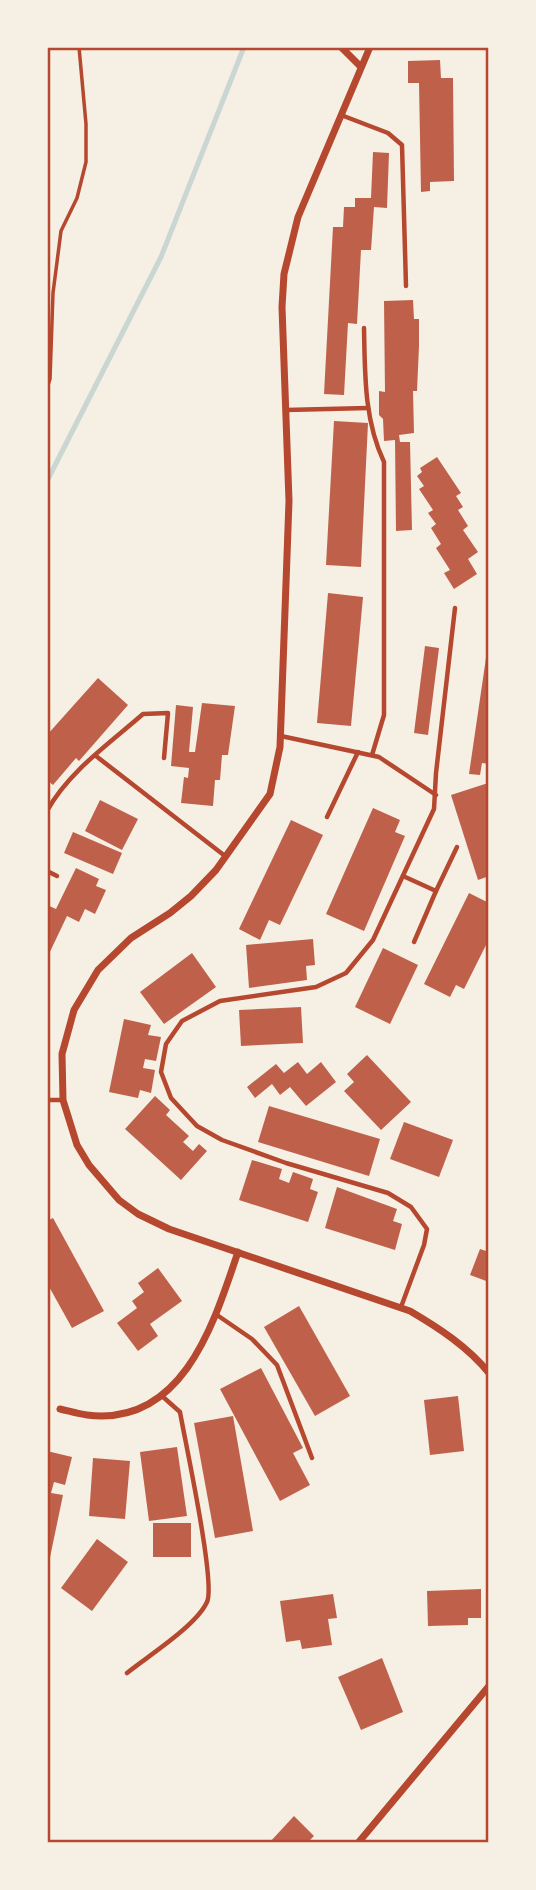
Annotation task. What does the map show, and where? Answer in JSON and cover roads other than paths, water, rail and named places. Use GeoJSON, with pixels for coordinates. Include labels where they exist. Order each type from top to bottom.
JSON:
{"type":"FeatureCollection","features":[{"type":"Feature","properties":{"kind":"street"},"geometry":{"type":"LineString","coordinates":[[341,47],[348,57],[360,66]]}},
{"type":"Feature","properties":{"kind":"street"},"geometry":{"type":"LineString","coordinates":[[370,47],[298,217],[284,274],[282,307],[289,501],[280,736],[270,794],[226,856],[191,896],[113,953],[97,970],[85,989],[66,1032],[61,1077],[64,1100],[77,1145],[103,1183],[119,1200],[138,1214],[169,1229],[401,1307],[439,1328],[489,1373]]}},
{"type":"Feature","properties":{"kind":"street"},"geometry":{"type":"LineString","coordinates":[[60,1409],[87,1415],[118,1414],[141,1408],[162,1396],[190,1365],[217,1315],[238,1252]]}},
{"type":"Feature","properties":{"kind":"street"},"geometry":{"type":"LineString","coordinates":[[358,1843],[489,1686]]}},
{"type":"Feature","properties":{"kind":"lane"},"geometry":{"type":"LineString","coordinates":[[340,114],[388,133],[402,145],[407,286]]}},
{"type":"Feature","properties":{"kind":"lane"},"geometry":{"type":"LineString","coordinates":[[364,328],[365,391],[374,440],[384,462],[384,716],[372,755]]}},
{"type":"Feature","properties":{"kind":"lane"},"geometry":{"type":"LineString","coordinates":[[286,410],[368,408]]}},
{"type":"Feature","properties":{"kind":"lane"},"geometry":{"type":"LineString","coordinates":[[401,1307],[424,1245],[427,1228],[411,1207],[388,1193],[286,1163],[222,1140],[197,1125],[171,1098],[161,1072],[166,1044],[181,1021],[220,1000],[316,987],[346,973],[373,940],[434,809],[456,608]]}},
{"type":"Feature","properties":{"kind":"lane"},"geometry":{"type":"LineString","coordinates":[[47,811],[53,800],[96,756],[143,713],[168,713],[164,758]]}},
{"type":"Feature","properties":{"kind":"lane"},"geometry":{"type":"LineString","coordinates":[[280,736],[379,757],[436,795]]}},
{"type":"Feature","properties":{"kind":"lane"},"geometry":{"type":"LineString","coordinates":[[327,817],[358,752]]}},
{"type":"Feature","properties":{"kind":"lane"},"geometry":{"type":"LineString","coordinates":[[96,756],[226,856]]}},
{"type":"Feature","properties":{"kind":"lane"},"geometry":{"type":"LineString","coordinates":[[414,942],[457,847]]}},
{"type":"Feature","properties":{"kind":"lane"},"geometry":{"type":"LineString","coordinates":[[47,871],[57,876]]}},
{"type":"Feature","properties":{"kind":"lane"},"geometry":{"type":"LineString","coordinates":[[403,876],[436,891]]}},
{"type":"Feature","properties":{"kind":"lane"},"geometry":{"type":"LineString","coordinates":[[47,1100],[64,1100]]}},
{"type":"Feature","properties":{"kind":"lane"},"geometry":{"type":"LineString","coordinates":[[217,1315],[252,1339],[277,1365],[312,1458]]}},
{"type":"Feature","properties":{"kind":"lane"},"geometry":{"type":"LineString","coordinates":[[127,1673],[193,1621],[208,1601],[207,1566],[180,1412],[162,1396]]}},
{"type":"Feature","properties":{"kind":"waterway"},"geometry":{"type":"LineString","coordinates":[[47,481],[161,257],[244,47]]}}]}
